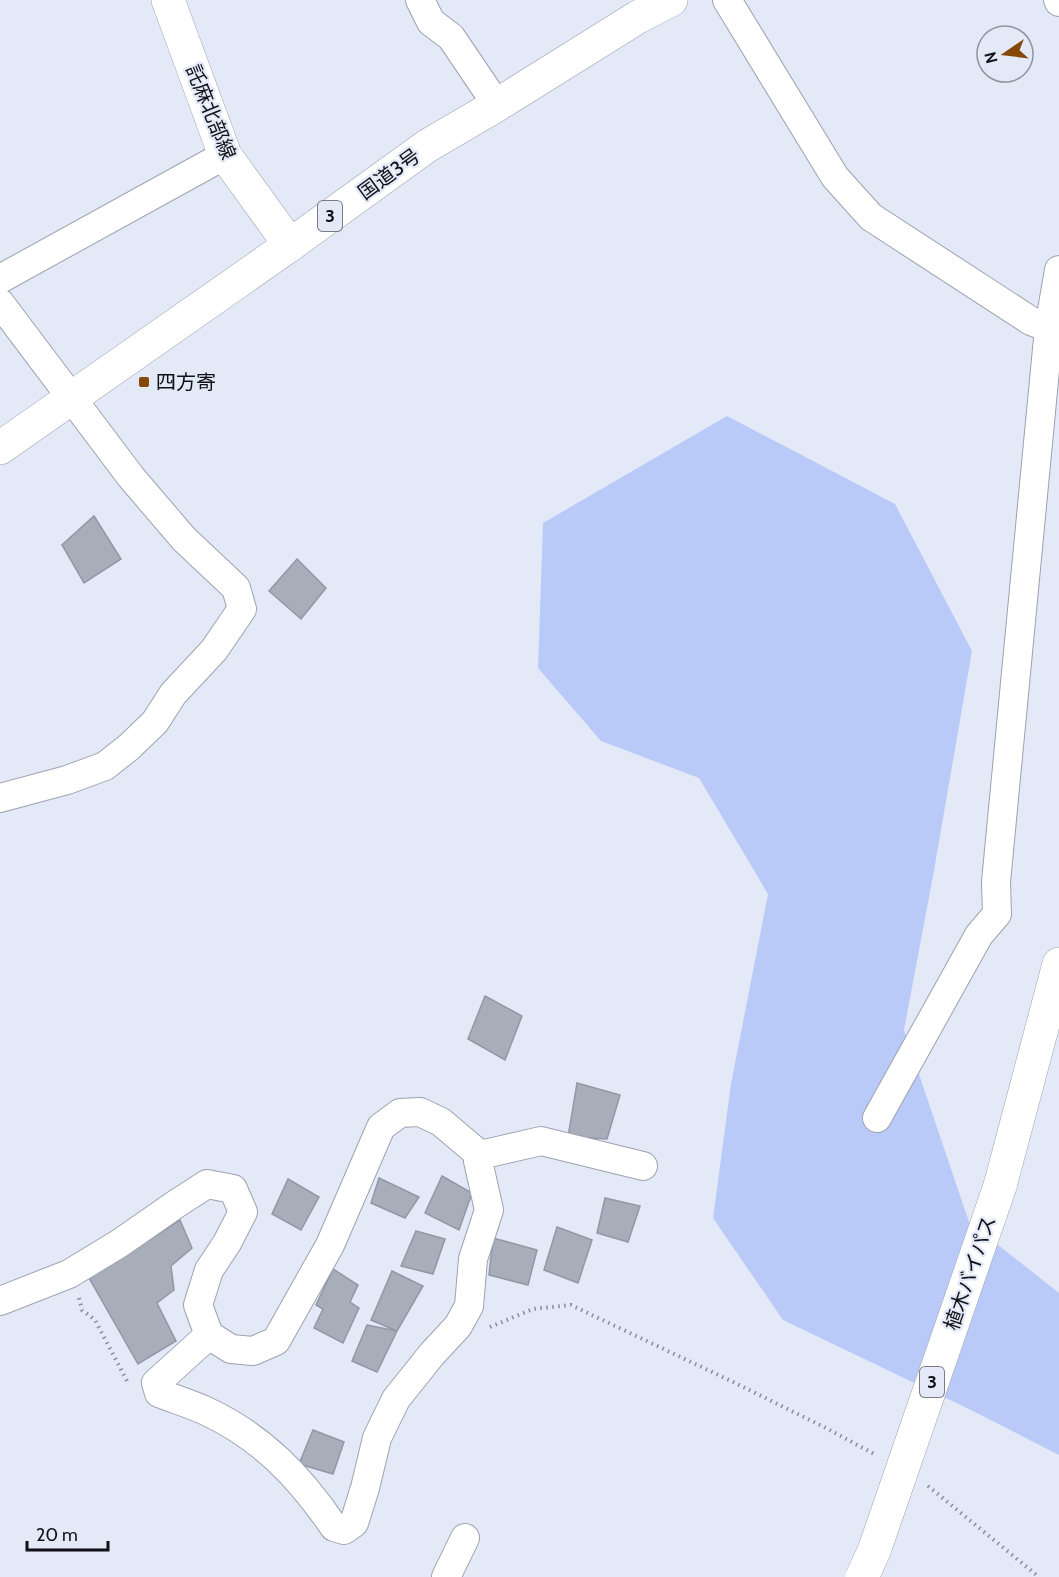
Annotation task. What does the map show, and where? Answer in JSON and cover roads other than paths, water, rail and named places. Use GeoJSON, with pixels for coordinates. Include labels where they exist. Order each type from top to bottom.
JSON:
{"type":"FeatureCollection","features":[{"type":"Feature","properties":{"kind":"main road","name":"託麻北部線"},"geometry":{"type":"LineString","coordinates":[[168,0],[225,155],[290,245]]}},
{"type":"Feature","properties":{"kind":"main road","name":"国道3号"},"geometry":{"type":"LineString","coordinates":[[0,448],[427,146],[638,17],[671,0]]}},
{"type":"Feature","properties":{"kind":"main road","name":"植木バイパス"},"geometry":{"type":"LineString","coordinates":[[862,1577],[874,1551],[1000,1186],[1059,964]]}},
{"type":"Feature","properties":{"kind":"street"},"geometry":{"type":"LineString","coordinates":[[420,0],[431,21],[451,37],[497,105]]}},
{"type":"Feature","properties":{"kind":"street"},"geometry":{"type":"LineString","coordinates":[[727,0],[835,177],[872,217],[1031,321],[1054,330]]}},
{"type":"Feature","properties":{"kind":"street"},"geometry":{"type":"LineString","coordinates":[[0,279],[225,155]]}},
{"type":"Feature","properties":{"kind":"street"},"geometry":{"type":"LineString","coordinates":[[877,1118],[979,935],[997,914],[996,882],[1059,270]]}},
{"type":"Feature","properties":{"kind":"street"},"geometry":{"type":"LineString","coordinates":[[0,303],[131,477],[184,539],[236,588],[242,609],[214,650],[173,693],[155,722],[105,766],[67,780],[0,798]]}},
{"type":"Feature","properties":{"kind":"street"},"geometry":{"type":"LineString","coordinates":[[0,1301],[69,1274],[120,1243],[207,1184],[233,1189],[243,1212],[227,1243],[209,1270],[198,1305],[209,1335],[231,1349],[254,1351],[276,1341],[330,1245],[381,1127],[400,1113],[420,1112],[441,1122],[480,1155]]}},
{"type":"Feature","properties":{"kind":"street"},"geometry":{"type":"LineString","coordinates":[[480,1155],[541,1141],[643,1166]]}},
{"type":"Feature","properties":{"kind":"street"},"geometry":{"type":"LineString","coordinates":[[209,1335],[156,1383],[159,1393],[206,1411],[244,1431],[279,1459],[317,1502],[334,1527],[344,1530],[354,1523],[377,1438],[396,1399],[458,1326],[469,1306],[473,1259],[489,1210],[478,1161],[480,1155]]}},
{"type":"Feature","properties":{"kind":"street"},"geometry":{"type":"LineString","coordinates":[[446,1577],[465,1538]]}},
{"type":"Feature","properties":{"kind":"place","name":"四方寄"},"geometry":{"type":"Point","coordinates":[144,382]}}]}
